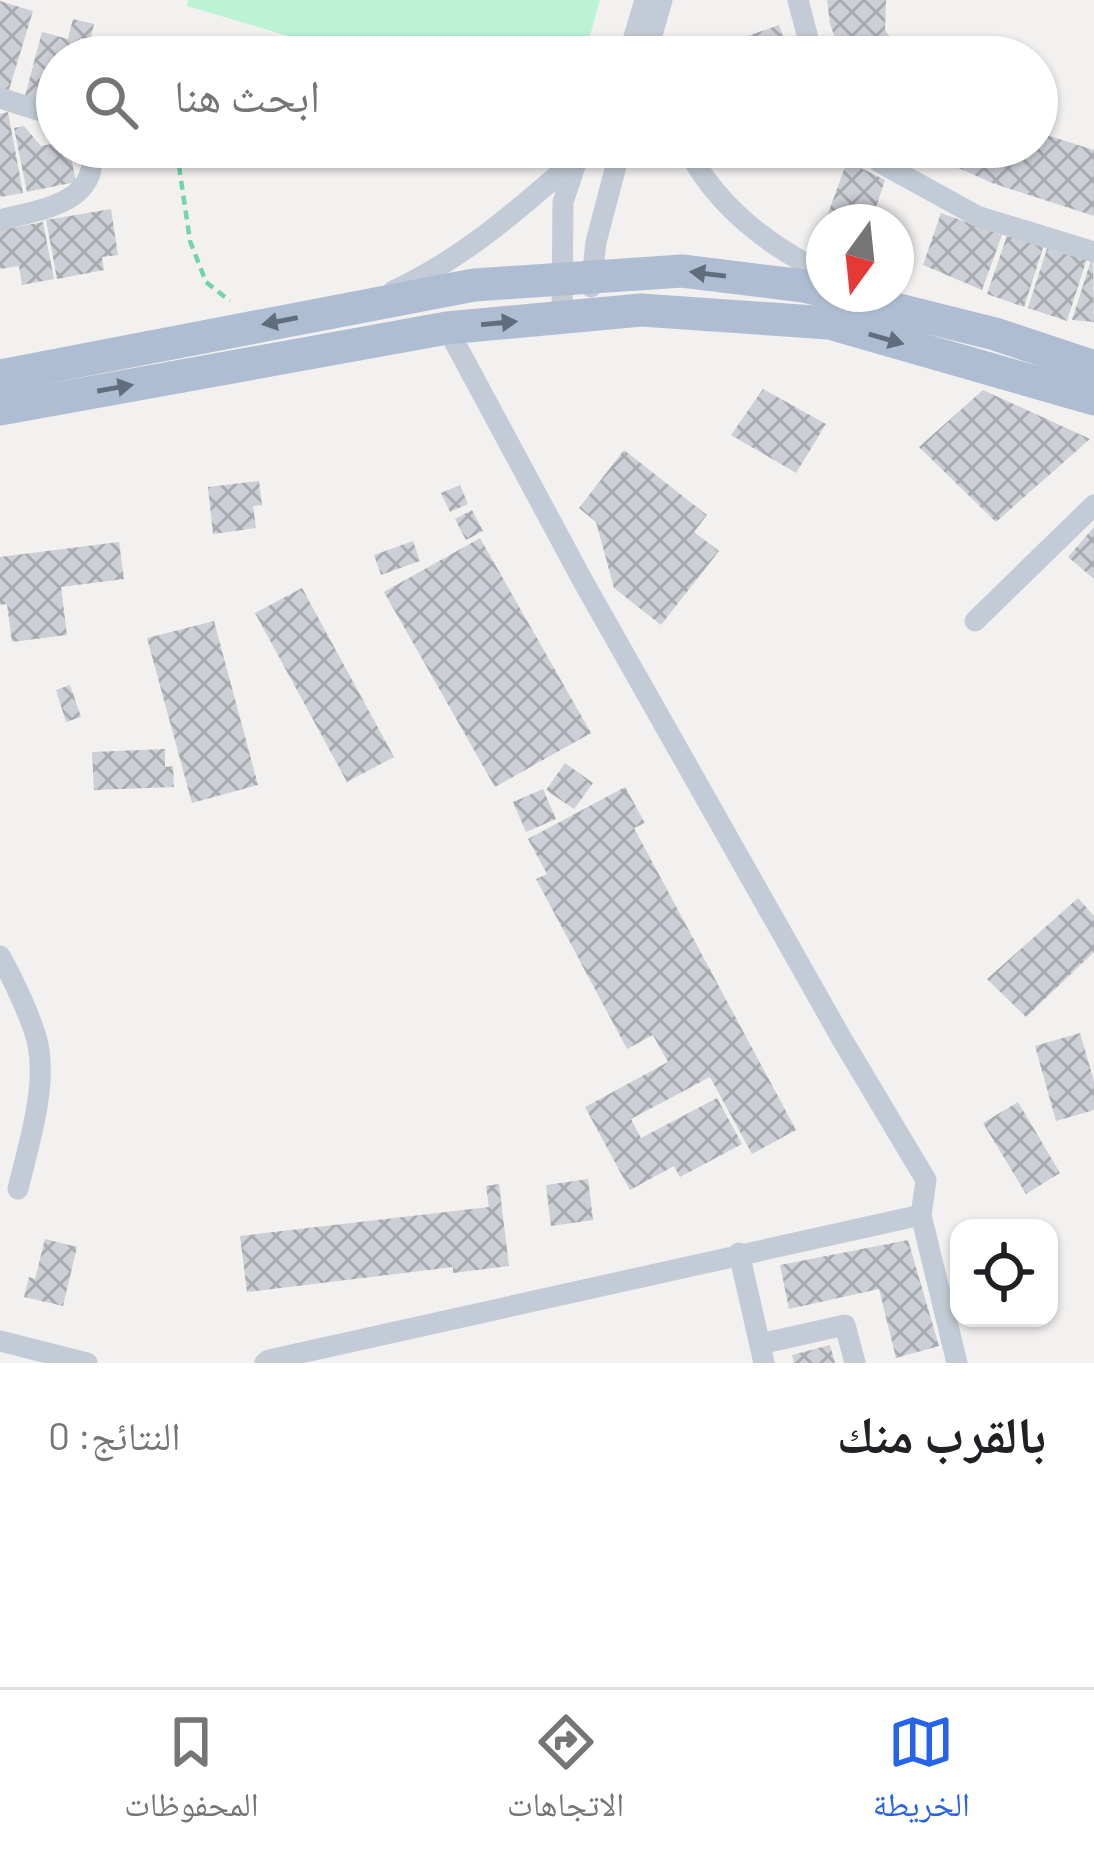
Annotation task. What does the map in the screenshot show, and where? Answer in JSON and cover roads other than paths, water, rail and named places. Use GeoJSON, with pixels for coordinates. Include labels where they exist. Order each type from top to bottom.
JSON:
{"type":"FeatureCollection","features":[{"type":"Feature","properties":{"kind":"main road"},"geometry":{"type":"LineString","coordinates":[[0,376],[474,285],[682,271],[806,286]]}},
{"type":"Feature","properties":{"kind":"main road"},"geometry":{"type":"LineString","coordinates":[[0,409],[447,328],[640,310],[829,323],[1094,399]]}},
{"type":"Feature","properties":{"kind":"main road"},"geometry":{"type":"LineString","coordinates":[[914,311],[1094,367]]}},
{"type":"Feature","properties":{"kind":"street"},"geometry":{"type":"LineString","coordinates":[[634,36],[645,0]]}},
{"type":"Feature","properties":{"kind":"street"},"geometry":{"type":"LineString","coordinates":[[654,36],[662,0]]}},
{"type":"Feature","properties":{"kind":"street"},"geometry":{"type":"LineString","coordinates":[[798,0],[807,36]]}},
{"type":"Feature","properties":{"kind":"street"},"geometry":{"type":"LineString","coordinates":[[0,98],[36,109]]}},
{"type":"Feature","properties":{"kind":"street"},"geometry":{"type":"LineString","coordinates":[[0,220],[56,206],[78,193],[92,168]]}},
{"type":"Feature","properties":{"kind":"street"},"geometry":{"type":"LineString","coordinates":[[327,312],[394,290],[460,255],[565,168]]}},
{"type":"Feature","properties":{"kind":"street"},"geometry":{"type":"LineString","coordinates":[[573,168],[563,202],[577,316]]}},
{"type":"Feature","properties":{"kind":"street"},"geometry":{"type":"LineString","coordinates":[[602,168],[612,179]]}},
{"type":"Feature","properties":{"kind":"street"},"geometry":{"type":"LineString","coordinates":[[576,279],[596,242],[615,168]]}},
{"type":"Feature","properties":{"kind":"street"},"geometry":{"type":"LineString","coordinates":[[699,168],[732,210],[806,263]]}},
{"type":"Feature","properties":{"kind":"street"},"geometry":{"type":"LineString","coordinates":[[890,168],[977,216],[1094,252]]}},
{"type":"Feature","properties":{"kind":"street"},"geometry":{"type":"LineString","coordinates":[[447,328],[596,604],[926,1180],[921,1215],[957,1363]]}},
{"type":"Feature","properties":{"kind":"street"},"geometry":{"type":"LineString","coordinates":[[975,621],[1094,505]]}},
{"type":"Feature","properties":{"kind":"street"},"geometry":{"type":"LineString","coordinates":[[0,956],[38,1045],[34,1116],[18,1189]]}},
{"type":"Feature","properties":{"kind":"street"},"geometry":{"type":"LineString","coordinates":[[266,1363],[921,1215]]}},
{"type":"Feature","properties":{"kind":"street"},"geometry":{"type":"LineString","coordinates":[[740,1253],[762,1354],[845,1325],[855,1363]]}},
{"type":"Feature","properties":{"kind":"street"},"geometry":{"type":"LineString","coordinates":[[0,1341],[88,1363]]}}]}
